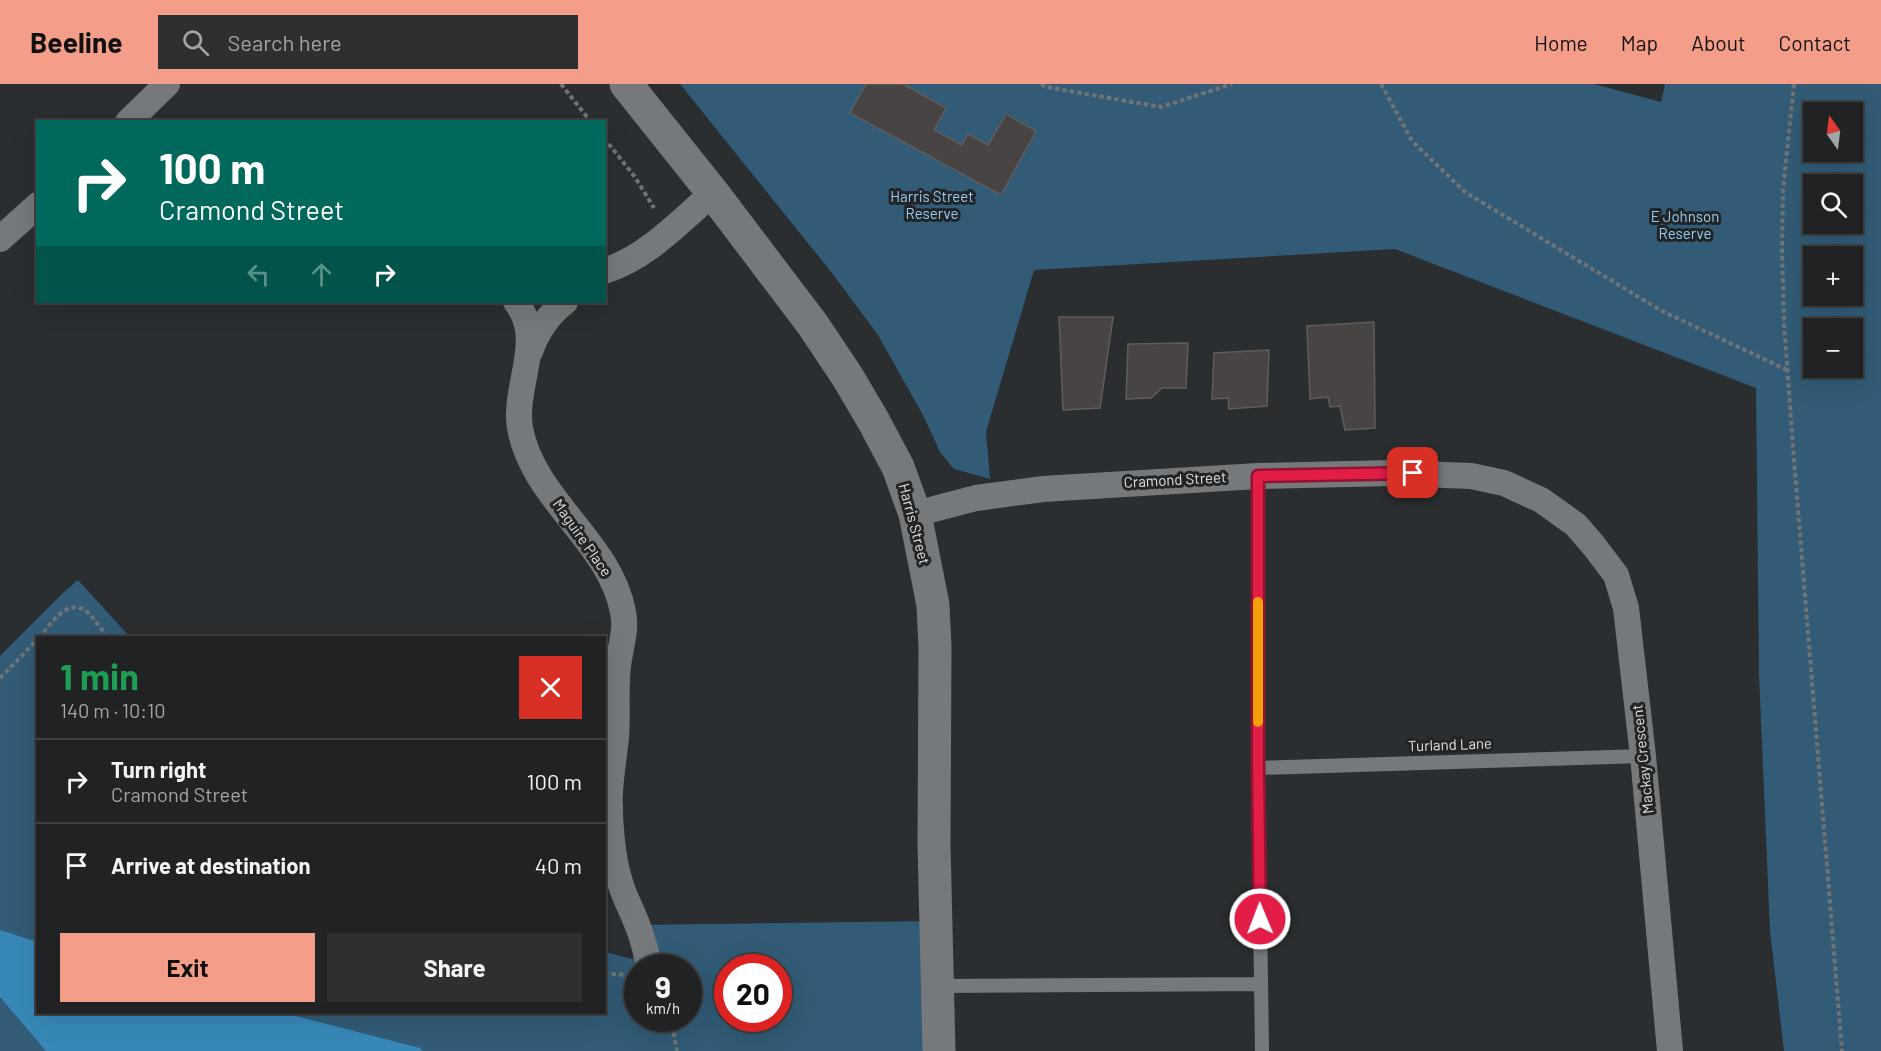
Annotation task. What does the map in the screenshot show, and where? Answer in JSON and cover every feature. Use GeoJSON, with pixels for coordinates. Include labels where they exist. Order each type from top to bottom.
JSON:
{"type":"FeatureCollection","features":[{"type":"Feature","properties":{"kind":"street"},"geometry":{"type":"LineString","coordinates":[[140,118],[167,84]]}},
{"type":"Feature","properties":{"kind":"street","name":"Harris Street"},"geometry":{"type":"LineString","coordinates":[[626,84],[713,193],[813,325],[847,376],[898,467],[915,514],[933,605],[934,626],[934,845],[939,1051]]}},
{"type":"Feature","properties":{"kind":"street"},"geometry":{"type":"LineString","coordinates":[[606,275],[639,255],[713,193]]}},
{"type":"Feature","properties":{"kind":"street"},"geometry":{"type":"LineString","coordinates":[[0,239],[36,207]]}},
{"type":"Feature","properties":{"kind":"street"},"geometry":{"type":"LineString","coordinates":[[606,270],[639,255]]}},
{"type":"Feature","properties":{"kind":"street","name":"Maguire Place"},"geometry":{"type":"LineString","coordinates":[[517,303],[527,319],[530,342],[519,408],[520,429],[526,449],[550,493],[610,576],[624,614],[610,794],[611,823],[619,881],[638,925],[646,954]]}},
{"type":"Feature","properties":{"kind":"street","name":"Maguire Place"},"geometry":{"type":"LineString","coordinates":[[527,359],[542,325],[564,303]]}},
{"type":"Feature","properties":{"kind":"street","name":"Cramond Street"},"geometry":{"type":"LineString","coordinates":[[915,514],[976,498],[1043,489],[1258,476],[1394,473],[1471,476],[1504,483],[1541,500]]}},
{"type":"Feature","properties":{"kind":"street","name":"Mackay Crescent"},"geometry":{"type":"LineString","coordinates":[[1541,500],[1576,525],[1594,546],[1616,575],[1626,608],[1643,756],[1670,1051]]}},
{"type":"Feature","properties":{"kind":"lane"},"geometry":{"type":"LineString","coordinates":[[1258,476],[1258,768],[1262,1051]]}},
{"type":"Feature","properties":{"kind":"lane","name":"Turland Lane"},"geometry":{"type":"LineString","coordinates":[[1258,768],[1643,756]]}},
{"type":"Feature","properties":{"kind":"lane"},"geometry":{"type":"LineString","coordinates":[[937,986],[1261,984]]}},
{"type":"Feature","properties":{"kind":"path"},"geometry":{"type":"LineString","coordinates":[[561,84],[589,120]]}},
{"type":"Feature","properties":{"kind":"path"},"geometry":{"type":"LineString","coordinates":[[1041,84],[1046,87],[1161,107],[1232,84]]}},
{"type":"Feature","properties":{"kind":"path"},"geometry":{"type":"LineString","coordinates":[[1381,84],[1412,141],[1466,192],[1660,310],[1787,370]]}},
{"type":"Feature","properties":{"kind":"path"},"geometry":{"type":"LineString","coordinates":[[1794,84],[1783,199],[1782,260],[1787,370],[1842,1051]]}},
{"type":"Feature","properties":{"kind":"path"},"geometry":{"type":"LineString","coordinates":[[606,141],[635,177],[668,231]]}},
{"type":"Feature","properties":{"kind":"path"},"geometry":{"type":"LineString","coordinates":[[40,636],[67,608],[78,607],[87,612],[106,636]]}},
{"type":"Feature","properties":{"kind":"path"},"geometry":{"type":"LineString","coordinates":[[0,678],[36,640]]}},
{"type":"Feature","properties":{"kind":"path"},"geometry":{"type":"LineString","coordinates":[[673,1032],[677,1051]]}},
{"type":"Feature","properties":{"kind":"green space"},"geometry":{"type":"Polygon","coordinates":[[[680,84],[1594,84],[1661,102],[1665,84],[1881,84],[1881,1051],[1784,1051],[1770,931],[1759,674],[1756,388],[1395,249],[1034,270],[986,432],[990,479],[954,469],[940,452],[924,417],[878,335],[832,273],[680,84]]]}},
{"type":"Feature","properties":{"kind":"green space"},"geometry":{"type":"Polygon","coordinates":[[[78,580],[129,636],[36,636],[36,1014],[606,1014],[606,952],[624,957],[624,1032],[702,1032],[702,954],[634,954],[638,925],[936,921],[937,1051],[0,1051],[0,656],[78,580]]]}},
{"type":"Feature","properties":{"kind":"shaded area"},"geometry":{"type":"Polygon","coordinates":[[[0,930],[36,942],[36,1014],[288,1014],[420,1048],[423,1051],[46,1051],[0,997],[0,930]]]}},
{"type":"Feature","properties":{"kind":"building"},"geometry":{"type":"Polygon","coordinates":[[[866,84],[903,84],[946,108],[934,130],[962,145],[968,134],[988,145],[1006,114],[1036,131],[1001,195],[850,113],[866,84]]]}},
{"type":"Feature","properties":{"kind":"building"},"geometry":{"type":"Polygon","coordinates":[[[1059,317],[1113,317],[1100,408],[1063,410],[1059,317]]]}},
{"type":"Feature","properties":{"kind":"building"},"geometry":{"type":"Polygon","coordinates":[[[1374,322],[1375,428],[1345,430],[1340,406],[1330,407],[1328,397],[1310,399],[1307,326],[1374,322]]]}},
{"type":"Feature","properties":{"kind":"building"},"geometry":{"type":"Polygon","coordinates":[[[1188,343],[1186,388],[1162,388],[1151,398],[1126,399],[1128,344],[1188,343]]]}},
{"type":"Feature","properties":{"kind":"building"},"geometry":{"type":"Polygon","coordinates":[[[1269,350],[1267,406],[1229,409],[1228,398],[1212,399],[1214,353],[1269,350]]]}},
{"type":"Feature","properties":{"kind":"slow traffic"},"geometry":{"type":"LineString","coordinates":[[1258,602],[1258,722]]}},
{"type":"Feature","properties":{"kind":"route"},"geometry":{"type":"LineString","coordinates":[[1260,919],[1258,476],[1413,473]]}},
{"type":"Feature","properties":{"kind":"park label","name":"Harris Street Reserve"},"geometry":{"type":"Point","coordinates":[932,206]}},
{"type":"Feature","properties":{"kind":"park label","name":"E Johnson Reserve"},"geometry":{"type":"Point","coordinates":[1685,226]}}]}
